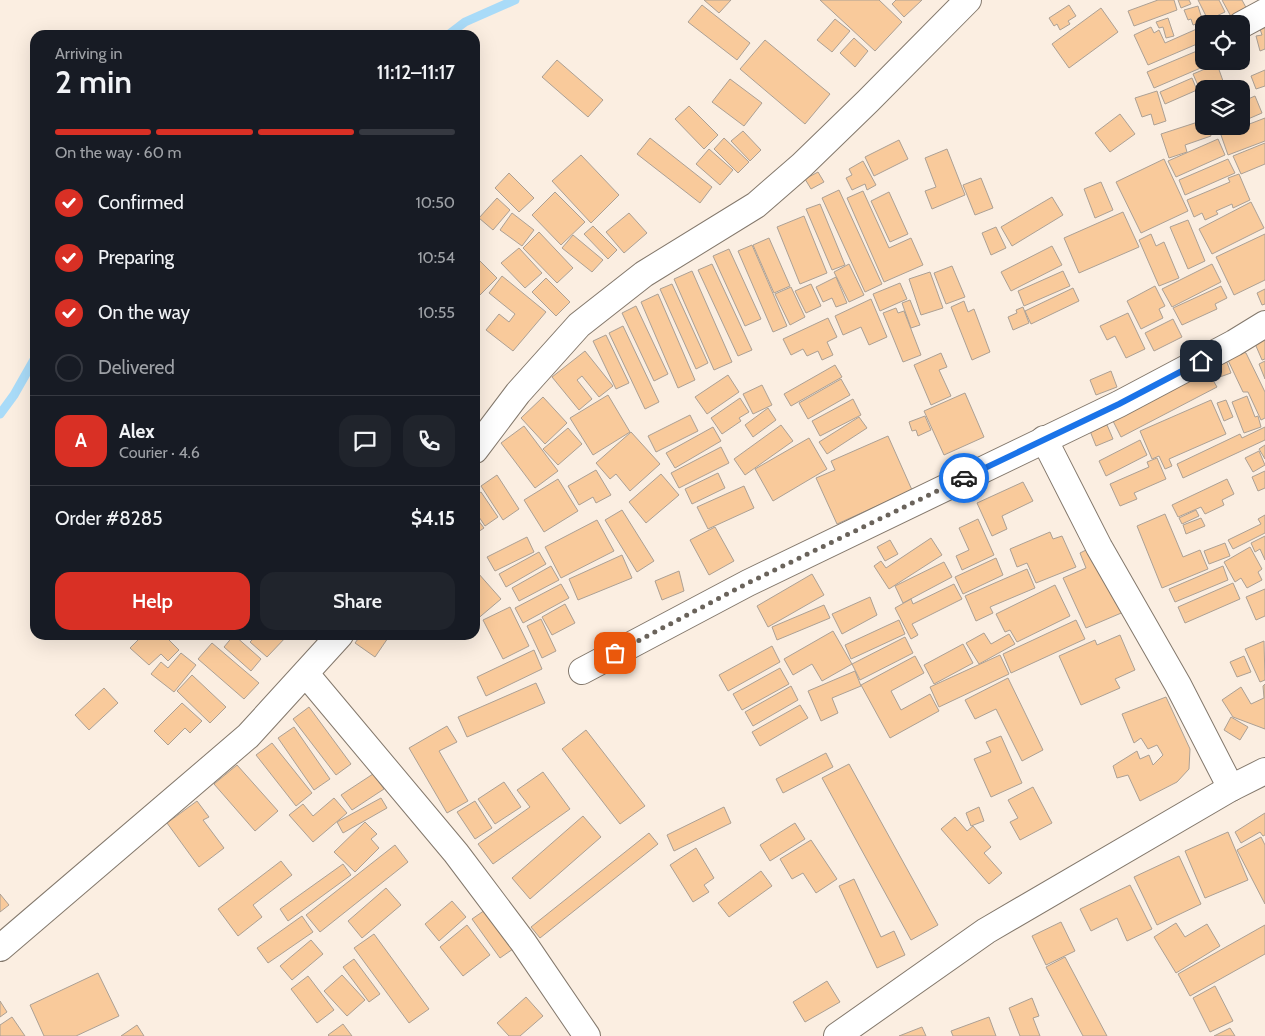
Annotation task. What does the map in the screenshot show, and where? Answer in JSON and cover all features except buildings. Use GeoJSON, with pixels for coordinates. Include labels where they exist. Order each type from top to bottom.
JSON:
{"type":"FeatureCollection","features":[{"type":"Feature","properties":{"kind":"street"},"geometry":{"type":"LineString","coordinates":[[480,443],[518,393],[579,325],[644,274],[756,205],[835,133],[968,0]]}},
{"type":"Feature","properties":{"kind":"street"},"geometry":{"type":"LineString","coordinates":[[1250,20],[1265,12]]}},
{"type":"Feature","properties":{"kind":"street"},"geometry":{"type":"LineString","coordinates":[[582,671],[748,583],[1119,404],[1234,343],[1265,324]]}},
{"type":"Feature","properties":{"kind":"street"},"geometry":{"type":"LineString","coordinates":[[1044,439],[1099,547],[1178,686],[1231,788]]}},
{"type":"Feature","properties":{"kind":"street"},"geometry":{"type":"LineString","coordinates":[[0,948],[248,736],[336,640]]}},
{"type":"Feature","properties":{"kind":"street"},"geometry":{"type":"LineString","coordinates":[[306,674],[456,854],[523,942],[587,1036]]}},
{"type":"Feature","properties":{"kind":"street"},"geometry":{"type":"LineString","coordinates":[[837,1036],[986,931],[1231,788],[1265,771]]}},
{"type":"Feature","properties":{"kind":"waterway"},"geometry":{"type":"LineString","coordinates":[[455,30],[465,22],[515,0]]}},
{"type":"Feature","properties":{"kind":"waterway"},"geometry":{"type":"LineString","coordinates":[[0,414],[14,395],[30,367]]}},
{"type":"Feature","properties":{"kind":"way so far"},"geometry":{"type":"LineString","coordinates":[[615,653],[748,583],[964,478]]}},
{"type":"Feature","properties":{"kind":"route"},"geometry":{"type":"LineString","coordinates":[[964,478],[1119,404],[1201,361]]}}]}
